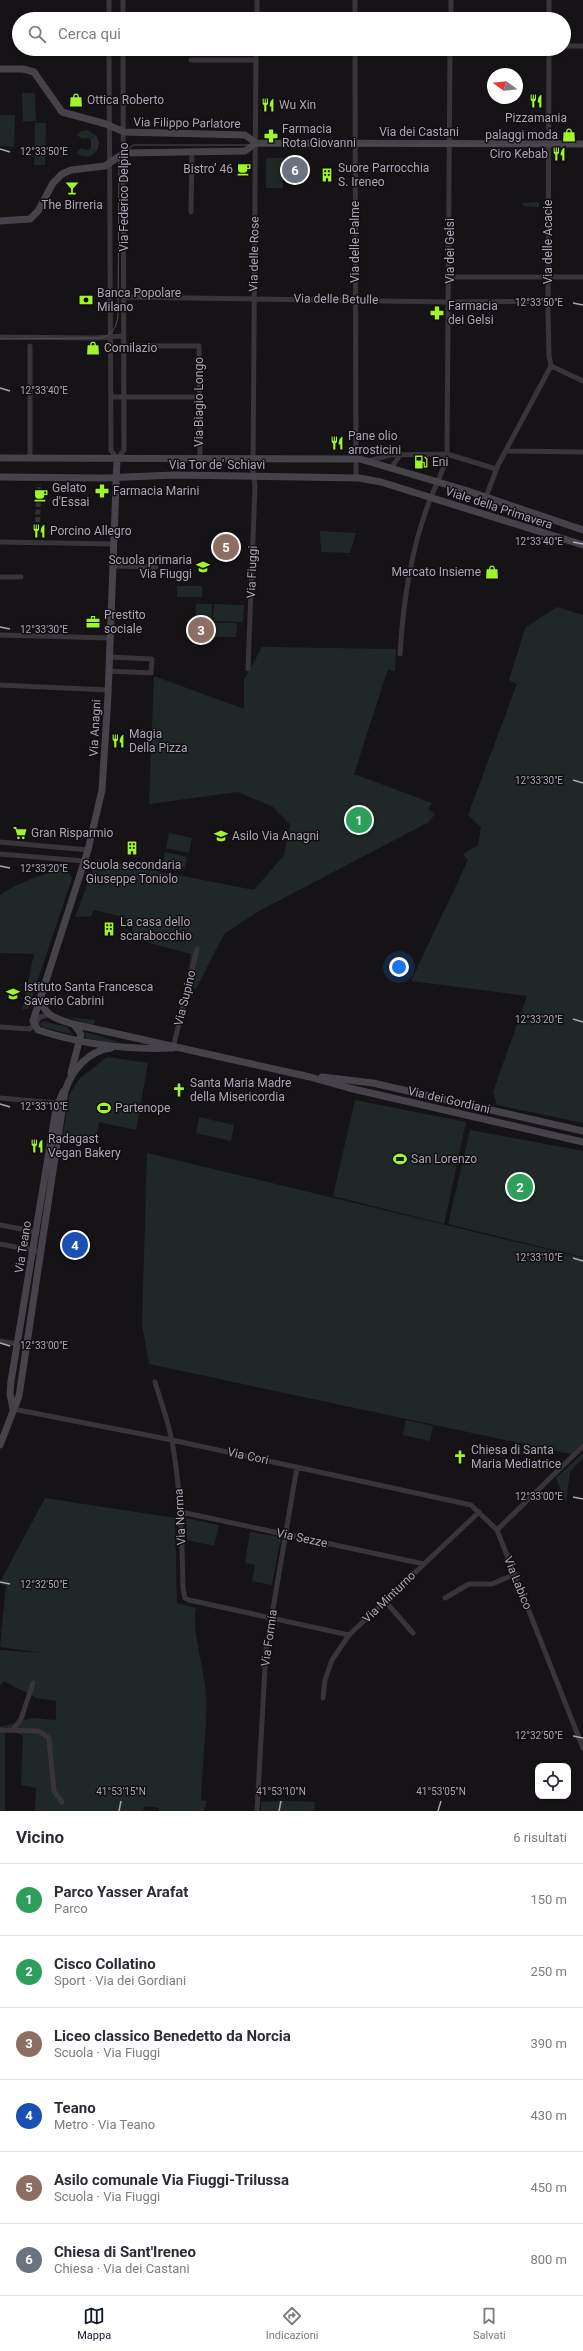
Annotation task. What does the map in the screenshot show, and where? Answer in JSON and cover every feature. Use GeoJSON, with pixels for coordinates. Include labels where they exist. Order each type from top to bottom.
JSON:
{"type":"FeatureCollection","features":[{"type":"Feature","properties":{"kind":"street"},"geometry":{"type":"LineString","coordinates":[[108,0],[109,12]]}},
{"type":"Feature","properties":{"kind":"street"},"geometry":{"type":"LineString","coordinates":[[123,0],[123,12]]}},
{"type":"Feature","properties":{"kind":"street"},"geometry":{"type":"LineString","coordinates":[[257,0],[257,12]]}},
{"type":"Feature","properties":{"kind":"street"},"geometry":{"type":"LineString","coordinates":[[355,0],[355,12]]}},
{"type":"Feature","properties":{"kind":"street"},"geometry":{"type":"LineString","coordinates":[[451,0],[451,12]]}},
{"type":"Feature","properties":{"kind":"street"},"geometry":{"type":"LineString","coordinates":[[549,0],[549,12]]}},
{"type":"Feature","properties":{"kind":"street"},"geometry":{"type":"LineString","coordinates":[[571,46],[583,46]]}},
{"type":"Feature","properties":{"kind":"street","name":"Via Federico Delpino"},"geometry":{"type":"LineString","coordinates":[[109,56],[111,397]]}},
{"type":"Feature","properties":{"kind":"street","name":"Via Federico Delpino"},"geometry":{"type":"LineString","coordinates":[[123,346],[124,56]]}},
{"type":"Feature","properties":{"kind":"street","name":"Via delle Rose"},"geometry":{"type":"LineString","coordinates":[[253,476],[256,56]]}},
{"type":"Feature","properties":{"kind":"street","name":"Via delle Palme"},"geometry":{"type":"LineString","coordinates":[[355,56],[356,478]]}},
{"type":"Feature","properties":{"kind":"street","name":"Via dei Gelsi"},"geometry":{"type":"LineString","coordinates":[[400,654],[408,577],[431,498],[448,454],[450,56]]}},
{"type":"Feature","properties":{"kind":"street","name":"Via delle Acacie"},"geometry":{"type":"LineString","coordinates":[[549,56],[548,352],[551,366]]}},
{"type":"Feature","properties":{"kind":"street"},"geometry":{"type":"LineString","coordinates":[[191,60],[256,60]]}},
{"type":"Feature","properties":{"kind":"street"},"geometry":{"type":"LineString","coordinates":[[0,68],[26,69],[34,72],[62,112],[110,125],[124,132]]}},
{"type":"Feature","properties":{"kind":"street","name":"Via Filippo Parlatore"},"geometry":{"type":"LineString","coordinates":[[124,132],[245,134],[256,143]]}},
{"type":"Feature","properties":{"kind":"street"},"geometry":{"type":"LineString","coordinates":[[0,221],[25,220],[32,218],[56,179],[66,172],[101,167],[110,163],[124,153],[245,151],[256,143]]}},
{"type":"Feature","properties":{"kind":"street","name":"Via dei Castani"},"geometry":{"type":"LineString","coordinates":[[256,143],[583,144]]}},
{"type":"Feature","properties":{"kind":"street"},"geometry":{"type":"LineString","coordinates":[[191,212],[192,152]]}},
{"type":"Feature","properties":{"kind":"street"},"geometry":{"type":"LineString","coordinates":[[450,277],[583,277]]}},
{"type":"Feature","properties":{"kind":"street","name":"Via delle Betulle"},"geometry":{"type":"LineString","coordinates":[[123,296],[254,297],[449,302],[548,301]]}},
{"type":"Feature","properties":{"kind":"street"},"geometry":{"type":"LineString","coordinates":[[0,337],[100,338],[110,335],[123,336]]}},
{"type":"Feature","properties":{"kind":"street"},"geometry":{"type":"LineString","coordinates":[[30,346],[30,458]]}},
{"type":"Feature","properties":{"kind":"street"},"geometry":{"type":"LineString","coordinates":[[123,346],[124,397],[124,450],[117,460],[111,450],[111,397],[124,397],[200,398]]}},
{"type":"Feature","properties":{"kind":"street","name":"Via Biagio Longo"},"geometry":{"type":"LineString","coordinates":[[123,346],[199,346],[200,459]]}},
{"type":"Feature","properties":{"kind":"street"},"geometry":{"type":"LineString","coordinates":[[486,497],[496,469],[551,366],[583,381]]}},
{"type":"Feature","properties":{"kind":"street"},"geometry":{"type":"LineString","coordinates":[[506,451],[583,452]]}},
{"type":"Feature","properties":{"kind":"street"},"geometry":{"type":"LineString","coordinates":[[391,468],[400,454]]}},
{"type":"Feature","properties":{"kind":"street","name":"Via Tor de' Schiavi"},"geometry":{"type":"LineString","coordinates":[[369,461],[380,456],[400,454],[448,454],[496,469]]}},
{"type":"Feature","properties":{"kind":"street","name":"Via Tor de' Schiavi"},"geometry":{"type":"LineString","coordinates":[[0,458],[117,460],[253,458],[356,459],[369,461],[438,482]]}},
{"type":"Feature","properties":{"kind":"street","name":"Via Anagni"},"geometry":{"type":"LineString","coordinates":[[34,1026],[33,1018],[88,850],[102,790],[109,671],[117,460]]}},
{"type":"Feature","properties":{"kind":"street","name":"Via Tor de' Schiavi"},"geometry":{"type":"LineString","coordinates":[[0,477],[253,476],[356,478],[381,482],[431,498]]}},
{"type":"Feature","properties":{"kind":"street","name":"Via Fiuggi"},"geometry":{"type":"LineString","coordinates":[[248,668],[255,486],[253,476]]}},
{"type":"Feature","properties":{"kind":"street","name":"Viale della Primavera"},"geometry":{"type":"LineString","coordinates":[[438,482],[583,530]]}},
{"type":"Feature","properties":{"kind":"street","name":"Viale della Primavera"},"geometry":{"type":"LineString","coordinates":[[431,498],[583,545]]}},
{"type":"Feature","properties":{"kind":"street"},"geometry":{"type":"LineString","coordinates":[[0,542],[114,544]]}},
{"type":"Feature","properties":{"kind":"street"},"geometry":{"type":"LineString","coordinates":[[113,566],[156,567]]}},
{"type":"Feature","properties":{"kind":"street"},"geometry":{"type":"LineString","coordinates":[[0,577],[21,577]]}},
{"type":"Feature","properties":{"kind":"street"},"geometry":{"type":"LineString","coordinates":[[0,635],[110,638]]}},
{"type":"Feature","properties":{"kind":"street"},"geometry":{"type":"LineString","coordinates":[[109,658],[152,659],[151,673],[109,671]]}},
{"type":"Feature","properties":{"kind":"street"},"geometry":{"type":"LineString","coordinates":[[0,685],[108,690]]}},
{"type":"Feature","properties":{"kind":"street"},"geometry":{"type":"LineString","coordinates":[[0,842],[88,850]]}},
{"type":"Feature","properties":{"kind":"street"},"geometry":{"type":"LineString","coordinates":[[0,854],[84,861]]}},
{"type":"Feature","properties":{"kind":"street","name":"Via Supino"},"geometry":{"type":"LineString","coordinates":[[173,1048],[197,949]]}},
{"type":"Feature","properties":{"kind":"street","name":"Via Anagni"},"geometry":{"type":"LineString","coordinates":[[42,989],[42,1002],[48,1015]]}},
{"type":"Feature","properties":{"kind":"street"},"geometry":{"type":"LineString","coordinates":[[34,1026],[38,1018],[48,1015]]}},
{"type":"Feature","properties":{"kind":"street","name":"Via dei Gordiani"},"geometry":{"type":"LineString","coordinates":[[48,1015],[73,1024],[173,1048],[208,1053],[310,1077],[349,1088],[583,1142]]}},
{"type":"Feature","properties":{"kind":"street"},"geometry":{"type":"LineString","coordinates":[[70,1077],[80,1040],[80,1031],[73,1024]]}},
{"type":"Feature","properties":{"kind":"street","name":"Via dei Gordiani"},"geometry":{"type":"LineString","coordinates":[[0,1027],[25,1029],[34,1026],[41,1031],[119,1047],[173,1048]]}},
{"type":"Feature","properties":{"kind":"street"},"geometry":{"type":"LineString","coordinates":[[63,1036],[73,1045],[75,1062]]}},
{"type":"Feature","properties":{"kind":"street","name":"Via Teano"},"geometry":{"type":"LineString","coordinates":[[47,1187],[65,1091],[70,1077],[94,1053],[119,1047]]}},
{"type":"Feature","properties":{"kind":"street","name":"Via dei Gordiani"},"geometry":{"type":"LineString","coordinates":[[310,1077],[373,1083],[583,1130]]}},
{"type":"Feature","properties":{"kind":"street","name":"Via Teano"},"geometry":{"type":"LineString","coordinates":[[0,1445],[13,1409],[18,1400],[57,1102],[65,1091]]}},
{"type":"Feature","properties":{"kind":"street"},"geometry":{"type":"LineString","coordinates":[[0,1098],[57,1102]]}},
{"type":"Feature","properties":{"kind":"street"},"geometry":{"type":"LineString","coordinates":[[0,1225],[40,1233]]}},
{"type":"Feature","properties":{"kind":"street"},"geometry":{"type":"LineString","coordinates":[[0,1244],[37,1253]]}},
{"type":"Feature","properties":{"kind":"street","name":"Via Teano"},"geometry":{"type":"LineString","coordinates":[[13,1409],[10,1394],[11,1380],[17,1344],[37,1253]]}},
{"type":"Feature","properties":{"kind":"street"},"geometry":{"type":"LineString","coordinates":[[0,1341],[17,1344]]}},
{"type":"Feature","properties":{"kind":"street"},"geometry":{"type":"LineString","coordinates":[[11,1380],[16,1385],[20,1383]]}},
{"type":"Feature","properties":{"kind":"street","name":"Via Norma"},"geometry":{"type":"LineString","coordinates":[[155,1382],[172,1440],[181,1512],[184,1594],[189,1600],[271,1619]]}},
{"type":"Feature","properties":{"kind":"street","name":"Via Cori"},"geometry":{"type":"LineString","coordinates":[[13,1409],[172,1440],[471,1505],[497,1530]]}},
{"type":"Feature","properties":{"kind":"street"},"geometry":{"type":"LineString","coordinates":[[497,1530],[583,1446]]}},
{"type":"Feature","properties":{"kind":"street","name":"Via Formia"},"geometry":{"type":"LineString","coordinates":[[257,1811],[266,1658],[271,1619],[297,1467]]}},
{"type":"Feature","properties":{"kind":"street","name":"Via Sezze"},"geometry":{"type":"LineString","coordinates":[[181,1512],[424,1564]]}},
{"type":"Feature","properties":{"kind":"street","name":"Via Minturno"},"geometry":{"type":"LineString","coordinates":[[323,1698],[330,1666],[349,1635],[479,1512]]}},
{"type":"Feature","properties":{"kind":"street","name":"Via Labico"},"geometry":{"type":"LineString","coordinates":[[497,1530],[583,1748]]}},
{"type":"Feature","properties":{"kind":"street"},"geometry":{"type":"LineString","coordinates":[[445,1598],[469,1584],[490,1584],[515,1574]]}},
{"type":"Feature","properties":{"kind":"street"},"geometry":{"type":"LineString","coordinates":[[385,1601],[413,1632]]}},
{"type":"Feature","properties":{"kind":"street"},"geometry":{"type":"LineString","coordinates":[[271,1619],[349,1635]]}},
{"type":"Feature","properties":{"kind":"street"},"geometry":{"type":"LineString","coordinates":[[13,1730],[22,1719],[33,1683]]}},
{"type":"Feature","properties":{"kind":"street"},"geometry":{"type":"LineString","coordinates":[[0,1730],[39,1731],[48,1738],[53,1766],[54,1791],[62,1802]]}},
{"type":"Feature","properties":{"kind":"shaded area"},"geometry":{"type":"Polygon","coordinates":[[[22,93],[35,93],[36,121],[23,122],[22,93]]]}},
{"type":"Feature","properties":{"kind":"shaded area"},"geometry":{"type":"Polygon","coordinates":[[[0,115],[15,115],[14,147],[0,146],[0,115]]]}},
{"type":"Feature","properties":{"kind":"shaded area"},"geometry":{"type":"Polygon","coordinates":[[[35,123],[46,123],[45,165],[34,165],[35,123]]]}},
{"type":"Feature","properties":{"kind":"shaded area"},"geometry":{"type":"Polygon","coordinates":[[[87,130],[96,135],[91,140],[88,138],[82,139],[77,135],[81,131],[87,130]]]}},
{"type":"Feature","properties":{"kind":"shaded area"},"geometry":{"type":"Polygon","coordinates":[[[96,135],[99,143],[97,151],[91,148],[91,140],[96,135]]]}},
{"type":"Feature","properties":{"kind":"shaded area"},"geometry":{"type":"Polygon","coordinates":[[[81,148],[87,150],[91,148],[97,151],[89,156],[82,156],[76,153],[81,148]]]}},
{"type":"Feature","properties":{"kind":"shaded area"},"geometry":{"type":"Polygon","coordinates":[[[266,158],[283,158],[283,188],[266,188],[266,158]]]}},
{"type":"Feature","properties":{"kind":"shaded area"},"geometry":{"type":"Polygon","coordinates":[[[539,202],[539,207],[523,206],[523,203],[539,202]]]}},
{"type":"Feature","properties":{"kind":"shaded area"},"geometry":{"type":"Polygon","coordinates":[[[320,531],[356,533],[350,553],[321,552],[320,531]]]}},
{"type":"Feature","properties":{"kind":"shaded area"},"geometry":{"type":"Polygon","coordinates":[[[177,586],[202,586],[202,597],[177,597],[177,586]]]}},
{"type":"Feature","properties":{"kind":"shaded area"},"geometry":{"type":"Polygon","coordinates":[[[196,604],[212,604],[211,636],[195,635],[196,604]]]}},
{"type":"Feature","properties":{"kind":"shaded area"},"geometry":{"type":"Polygon","coordinates":[[[214,604],[244,605],[243,622],[213,621],[214,604]]]}},
{"type":"Feature","properties":{"kind":"shaded area"},"geometry":{"type":"Polygon","coordinates":[[[557,607],[583,615],[583,1123],[497,1105],[493,1092],[527,996],[411,981],[468,860],[463,854],[478,845],[481,827],[468,815],[517,684],[509,680],[524,632],[526,627],[557,607]]]}},
{"type":"Feature","properties":{"kind":"shaded area"},"geometry":{"type":"Polygon","coordinates":[[[213,623],[237,623],[236,637],[213,637],[213,623]]]}},
{"type":"Feature","properties":{"kind":"shaded area"},"geometry":{"type":"Polygon","coordinates":[[[262,647],[396,649],[395,672],[388,669],[354,774],[432,803],[428,809],[435,814],[429,822],[259,911],[224,934],[196,989],[186,986],[191,954],[131,938],[134,920],[94,910],[91,916],[75,917],[97,859],[254,890],[284,855],[290,824],[273,807],[238,792],[149,804],[154,676],[244,709],[244,680],[262,647]]]}},
{"type":"Feature","properties":{"kind":"shaded area"},"geometry":{"type":"Polygon","coordinates":[[[169,833],[192,838],[189,853],[166,848],[169,833]]]}},
{"type":"Feature","properties":{"kind":"shaded area"},"geometry":{"type":"Polygon","coordinates":[[[165,852],[187,857],[185,868],[163,863],[165,852]]]}},
{"type":"Feature","properties":{"kind":"shaded area"},"geometry":{"type":"Polygon","coordinates":[[[66,868],[72,878],[28,1009],[22,1009],[34,954],[0,953],[0,895],[41,875],[66,868]]]}},
{"type":"Feature","properties":{"kind":"shaded area"},"geometry":{"type":"Polygon","coordinates":[[[65,1017],[95,1020],[94,1025],[65,1017]]]}},
{"type":"Feature","properties":{"kind":"shaded area"},"geometry":{"type":"Polygon","coordinates":[[[43,1021],[67,1027],[74,1035],[42,1027],[40,1024],[43,1021]]]}},
{"type":"Feature","properties":{"kind":"shaded area"},"geometry":{"type":"Polygon","coordinates":[[[86,1032],[122,1043],[103,1042],[85,1038],[86,1032]]]}},
{"type":"Feature","properties":{"kind":"shaded area","name":"Partenope"},"geometry":{"type":"Polygon","coordinates":[[[107,1057],[148,1063],[136,1130],[99,1122],[96,1137],[63,1135],[69,1095],[79,1079],[107,1057]]]}},
{"type":"Feature","properties":{"kind":"shaded area","name":"San Lorenzo"},"geometry":{"type":"Polygon","coordinates":[[[355,1100],[466,1122],[444,1224],[333,1196],[355,1100]]]}},
{"type":"Feature","properties":{"kind":"shaded area"},"geometry":{"type":"Polygon","coordinates":[[[199,1117],[234,1125],[231,1141],[196,1133],[199,1117]]]}},
{"type":"Feature","properties":{"kind":"shaded area"},"geometry":{"type":"Polygon","coordinates":[[[470,1130],[583,1151],[583,1257],[448,1224],[470,1130]]]}},
{"type":"Feature","properties":{"kind":"shaded area"},"geometry":{"type":"Polygon","coordinates":[[[147,1153],[583,1258],[583,1442],[571,1454],[149,1364],[142,1324],[147,1153]]]}},
{"type":"Feature","properties":{"kind":"shaded area"},"geometry":{"type":"Polygon","coordinates":[[[406,1420],[433,1426],[430,1441],[403,1435],[406,1420]]]}},
{"type":"Feature","properties":{"kind":"shaded area"},"geometry":{"type":"Polygon","coordinates":[[[583,1453],[583,1458],[570,1472],[566,1503],[556,1478],[583,1453]]]}},
{"type":"Feature","properties":{"kind":"shaded area"},"geometry":{"type":"Polygon","coordinates":[[[45,1498],[175,1518],[177,1603],[196,1608],[195,1627],[206,1696],[206,1722],[201,1800],[207,1801],[204,1811],[159,1811],[159,1808],[145,1806],[143,1811],[35,1811],[36,1788],[21,1785],[23,1736],[5,1726],[5,1811],[0,1811],[0,1727],[32,1718],[56,1720],[56,1701],[36,1698],[4,1681],[0,1686],[0,1650],[43,1653],[0,1647],[6,1586],[0,1584],[0,1582],[45,1498]]]}},
{"type":"Feature","properties":{"kind":"shaded area"},"geometry":{"type":"Polygon","coordinates":[[[186,1518],[219,1525],[214,1546],[187,1540],[186,1518]]]}},
{"type":"Feature","properties":{"kind":"shaded area"},"geometry":{"type":"Polygon","coordinates":[[[250,1532],[281,1537],[272,1585],[252,1581],[255,1565],[245,1563],[250,1532]]]}},
{"type":"Feature","properties":{"kind":"shaded area"},"geometry":{"type":"Polygon","coordinates":[[[261,1802],[315,1802],[314,1811],[261,1811],[261,1802]]]}},
{"type":"Feature","properties":{"kind":"tunnel"},"geometry":{"type":"LineString","coordinates":[[37,537],[39,484]]}},
{"type":"Feature","properties":{"kind":"tram line"},"geometry":{"type":"LineString","coordinates":[[0,339],[98,338],[110,334],[115,328],[118,315],[119,163],[121,155],[133,145],[583,145]]}},
{"type":"Feature","properties":{"kind":"place","name":"Ottica Roberto"},"geometry":{"type":"Point","coordinates":[76,100]}},
{"type":"Feature","properties":{"kind":"place","name":"Pizzamania"},"geometry":{"type":"Point","coordinates":[536,101]}},
{"type":"Feature","properties":{"kind":"place","name":"Wu Xin"},"geometry":{"type":"Point","coordinates":[268,105]}},
{"type":"Feature","properties":{"kind":"place","name":"palaggi moda"},"geometry":{"type":"Point","coordinates":[569,135]}},
{"type":"Feature","properties":{"kind":"place","name":"Farmacia Rota Giovanni"},"geometry":{"type":"Point","coordinates":[271,136]}},
{"type":"Feature","properties":{"kind":"place","name":"Ciro Kebab"},"geometry":{"type":"Point","coordinates":[559,154]}},
{"type":"Feature","properties":{"kind":"place","name":"Bistro’ 46"},"geometry":{"type":"Point","coordinates":[244,169]}},
{"type":"Feature","properties":{"kind":"place","name":"Chiesa di Sant'Ireneo"},"geometry":{"type":"Point","coordinates":[295,170]}},
{"type":"Feature","properties":{"kind":"place","name":"Suore Parrocchia S. Ireneo"},"geometry":{"type":"Point","coordinates":[327,175]}},
{"type":"Feature","properties":{"kind":"place","name":"The Birreria"},"geometry":{"type":"Point","coordinates":[72,188]}},
{"type":"Feature","properties":{"kind":"place","name":"Banca Popolare Milano"},"geometry":{"type":"Point","coordinates":[86,300]}},
{"type":"Feature","properties":{"kind":"place","name":"Farmacia dei Gelsi"},"geometry":{"type":"Point","coordinates":[437,313]}},
{"type":"Feature","properties":{"kind":"place","name":"Comilazio"},"geometry":{"type":"Point","coordinates":[93,348]}},
{"type":"Feature","properties":{"kind":"place","name":"Pane olio arrosticini"},"geometry":{"type":"Point","coordinates":[337,443]}},
{"type":"Feature","properties":{"kind":"place","name":"Eni"},"geometry":{"type":"Point","coordinates":[421,462]}},
{"type":"Feature","properties":{"kind":"place","name":"Farmacia Marini"},"geometry":{"type":"Point","coordinates":[102,491]}},
{"type":"Feature","properties":{"kind":"place","name":"Gelato d'Essai"},"geometry":{"type":"Point","coordinates":[41,495]}},
{"type":"Feature","properties":{"kind":"place","name":"Porcino Allegro"},"geometry":{"type":"Point","coordinates":[39,531]}},
{"type":"Feature","properties":{"kind":"place","name":"Asilo comunale Via Fiuggi-Trilussa"},"geometry":{"type":"Point","coordinates":[226,547]}},
{"type":"Feature","properties":{"kind":"place","name":"Scuola primaria Via Fiuggi"},"geometry":{"type":"Point","coordinates":[203,567]}},
{"type":"Feature","properties":{"kind":"place","name":"Mercato Insieme"},"geometry":{"type":"Point","coordinates":[492,572]}},
{"type":"Feature","properties":{"kind":"place","name":"Prestito sociale"},"geometry":{"type":"Point","coordinates":[93,622]}},
{"type":"Feature","properties":{"kind":"place","name":"Liceo classico Benedetto da Norcia"},"geometry":{"type":"Point","coordinates":[201,630]}},
{"type":"Feature","properties":{"kind":"place","name":"Magia Della Pizza"},"geometry":{"type":"Point","coordinates":[118,741]}},
{"type":"Feature","properties":{"kind":"place","name":"Parco Yasser Arafat"},"geometry":{"type":"Point","coordinates":[359,820]}},
{"type":"Feature","properties":{"kind":"place","name":"Gran Risparmio"},"geometry":{"type":"Point","coordinates":[20,833]}},
{"type":"Feature","properties":{"kind":"place","name":"Asilo Via Anagni"},"geometry":{"type":"Point","coordinates":[221,836]}},
{"type":"Feature","properties":{"kind":"place","name":"Scuola secondaria Giuseppe Toniolo"},"geometry":{"type":"Point","coordinates":[132,848]}},
{"type":"Feature","properties":{"kind":"place","name":"La casa dello scarabocchio"},"geometry":{"type":"Point","coordinates":[109,929]}},
{"type":"Feature","properties":{"kind":"place","name":"Istituto Santa Francesca Saverio Cabrini"},"geometry":{"type":"Point","coordinates":[13,994]}},
{"type":"Feature","properties":{"kind":"place","name":"Santa Maria Madre della Misericordia"},"geometry":{"type":"Point","coordinates":[179,1090]}},
{"type":"Feature","properties":{"kind":"place","name":"Partenope"},"geometry":{"type":"Point","coordinates":[104,1108]}},
{"type":"Feature","properties":{"kind":"place","name":"Radagast Vegan Bakery"},"geometry":{"type":"Point","coordinates":[37,1146]}},
{"type":"Feature","properties":{"kind":"place","name":"San Lorenzo"},"geometry":{"type":"Point","coordinates":[400,1159]}},
{"type":"Feature","properties":{"kind":"place","name":"Cisco Collatino"},"geometry":{"type":"Point","coordinates":[520,1187]}},
{"type":"Feature","properties":{"kind":"place","name":"Teano"},"geometry":{"type":"Point","coordinates":[75,1245]}},
{"type":"Feature","properties":{"kind":"place","name":"Chiesa di Santa Maria Mediatrice"},"geometry":{"type":"Point","coordinates":[460,1457]}}]}
